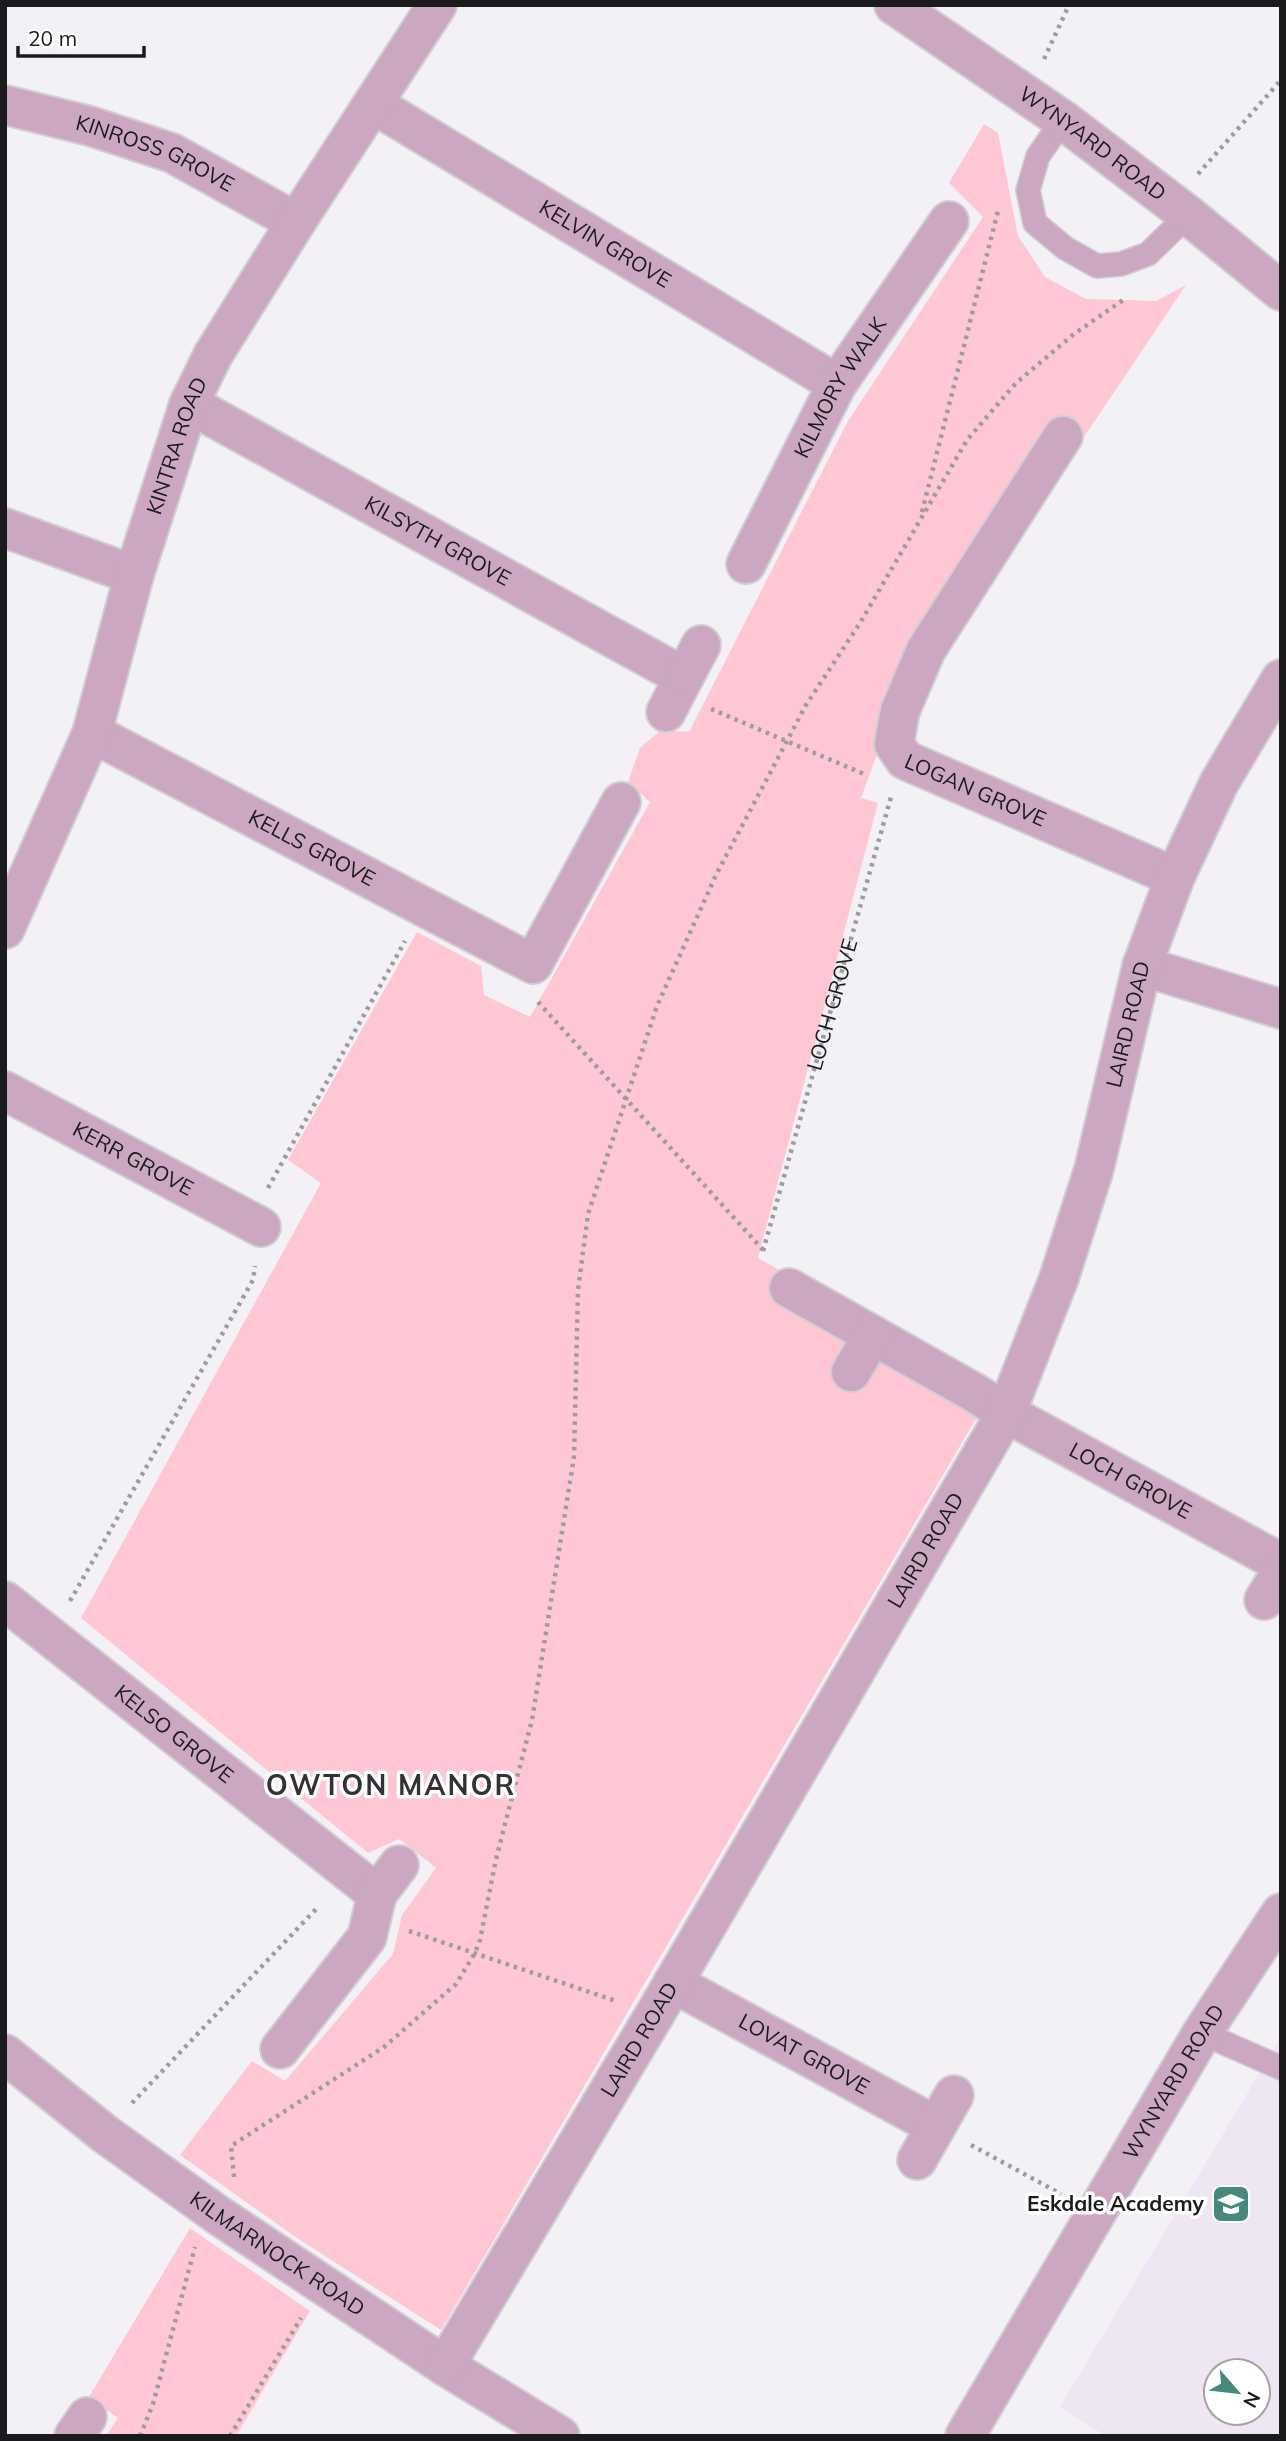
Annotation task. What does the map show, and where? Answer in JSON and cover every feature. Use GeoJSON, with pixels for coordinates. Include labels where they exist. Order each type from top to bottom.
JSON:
{"type":"FeatureCollection","features":[{"type":"Feature","properties":{"kind":"street","name":"KINTRA ROAD"},"geometry":{"type":"LineString","coordinates":[[5,929],[92,733],[134,575],[189,404],[213,355],[437,5]]}},
{"type":"Feature","properties":{"kind":"street","name":"WYNYARD ROAD"},"geometry":{"type":"LineString","coordinates":[[894,5],[1063,120],[1180,209],[1281,291]]}},
{"type":"Feature","properties":{"kind":"street","name":"KELVIN GROVE"},"geometry":{"type":"LineString","coordinates":[[373,104],[837,384]]}},
{"type":"Feature","properties":{"kind":"street","name":"KINROSS GROVE"},"geometry":{"type":"LineString","coordinates":[[5,105],[90,126],[172,153],[296,222]]}},
{"type":"Feature","properties":{"kind":"street","name":"KILMORY WALK"},"geometry":{"type":"LineString","coordinates":[[746,564],[837,384],[949,221]]}},
{"type":"Feature","properties":{"kind":"street","name":"KILSYTH GROVE"},"geometry":{"type":"LineString","coordinates":[[189,404],[682,682]]}},
{"type":"Feature","properties":{"kind":"street","name":"LOGAN GROVE"},"geometry":{"type":"LineString","coordinates":[[1063,436],[991,515],[926,650],[900,711],[894,744],[900,773],[1175,877]]}},
{"type":"Feature","properties":{"kind":"street"},"geometry":{"type":"LineString","coordinates":[[5,528],[134,575]]}},
{"type":"Feature","properties":{"kind":"street","name":"LAIRD ROAD"},"geometry":{"type":"LineString","coordinates":[[445,2366],[1006,1413],[1059,1278],[1094,1169],[1142,966],[1175,877],[1219,783],[1281,679]]}},
{"type":"Feature","properties":{"kind":"street","name":"KELLS GROVE"},"geometry":{"type":"LineString","coordinates":[[92,733],[424,907],[527,974]]}},
{"type":"Feature","properties":{"kind":"street"},"geometry":{"type":"LineString","coordinates":[[527,974],[621,802]]}},
{"type":"Feature","properties":{"kind":"street"},"geometry":{"type":"LineString","coordinates":[[1142,966],[1281,1009]]}},
{"type":"Feature","properties":{"kind":"street","name":"KERR GROVE"},"geometry":{"type":"LineString","coordinates":[[5,1091],[256,1224]]}},
{"type":"Feature","properties":{"kind":"street","name":"LOCH GROVE"},"geometry":{"type":"LineString","coordinates":[[789,1288],[1006,1413],[1281,1563]]}},
{"type":"Feature","properties":{"kind":"street"},"geometry":{"type":"LineString","coordinates":[[851,1372],[873,1335]]}},
{"type":"Feature","properties":{"kind":"street","name":"KELSO GROVE"},"geometry":{"type":"LineString","coordinates":[[5,1601],[383,1893]]}},
{"type":"Feature","properties":{"kind":"street"},"geometry":{"type":"LineString","coordinates":[[280,2049],[367,1937],[383,1893]]}},
{"type":"Feature","properties":{"kind":"street","name":"WYNYARD ROAD"},"geometry":{"type":"LineString","coordinates":[[970,2434],[1095,2213],[1202,2033],[1281,1913]]}},
{"type":"Feature","properties":{"kind":"street","name":"LOVAT GROVE"},"geometry":{"type":"LineString","coordinates":[[664,1998],[945,2110]]}},
{"type":"Feature","properties":{"kind":"street","name":"KILMARNOCK ROAD"},"geometry":{"type":"LineString","coordinates":[[5,2054],[106,2134],[218,2215],[445,2366],[560,2436]]}},
{"type":"Feature","properties":{"kind":"street"},"geometry":{"type":"LineString","coordinates":[[917,2160],[945,2110]]}},
{"type":"Feature","properties":{"kind":"lane"},"geometry":{"type":"LineString","coordinates":[[1063,120],[1038,156],[1028,190],[1035,223],[1065,248],[1097,266],[1121,264],[1148,254],[1180,209]]}},
{"type":"Feature","properties":{"kind":"lane"},"geometry":{"type":"LineString","coordinates":[[1202,2033],[1281,2067]]}},
{"type":"Feature","properties":{"kind":"path"},"geometry":{"type":"LineString","coordinates":[[1027,96],[1069,5]]}},
{"type":"Feature","properties":{"kind":"path"},"geometry":{"type":"LineString","coordinates":[[1180,209],[1281,80]]}},
{"type":"Feature","properties":{"kind":"path"},"geometry":{"type":"LineString","coordinates":[[920,519],[1000,202]]}},
{"type":"Feature","properties":{"kind":"path"},"geometry":{"type":"LineString","coordinates":[[140,2436],[153,2404],[192,2249],[203,2238],[234,2186],[231,2146],[384,2047],[456,1984],[475,1953],[496,1859],[533,1720],[574,1457],[579,1290],[588,1214],[657,1006],[716,875],[806,705],[860,624],[967,440],[1016,383],[1074,334],[1136,291]]}},
{"type":"Feature","properties":{"kind":"path"},"geometry":{"type":"LineString","coordinates":[[682,682],[788,742],[900,773]]}},
{"type":"Feature","properties":{"kind":"path","name":"LOCH GROVE"},"geometry":{"type":"LineString","coordinates":[[626,1097],[763,1251],[900,773]]}},
{"type":"Feature","properties":{"kind":"path"},"geometry":{"type":"LineString","coordinates":[[50,1636],[253,1280],[256,1224],[424,907]]}},
{"type":"Feature","properties":{"kind":"path"},"geometry":{"type":"LineString","coordinates":[[527,974],[626,1097]]}},
{"type":"Feature","properties":{"kind":"path"},"geometry":{"type":"LineString","coordinates":[[383,1893],[475,1953],[664,1998]]}},
{"type":"Feature","properties":{"kind":"path"},"geometry":{"type":"LineString","coordinates":[[124,2111],[318,1907]]}},
{"type":"Feature","properties":{"kind":"path"},"geometry":{"type":"LineString","coordinates":[[945,2110],[1095,2213]]}},
{"type":"Feature","properties":{"kind":"path"},"geometry":{"type":"LineString","coordinates":[[230,2436],[323,2285]]}},
{"type":"Feature","properties":{"kind":"shaded area"},"geometry":{"type":"Polygon","coordinates":[[[984,124],[998,133],[1018,236],[1045,277],[1086,299],[1156,301],[1186,285],[1082,440],[1057,419],[929,611],[861,798],[878,803],[758,1258],[781,1271],[771,1299],[977,1417],[441,2330],[297,2238],[180,2155],[252,2061],[285,2081],[393,1954],[402,1915],[436,1868],[399,1839],[368,1853],[81,1618],[321,1183],[288,1160],[417,932],[481,966],[484,995],[530,1017],[650,802],[628,782],[640,748],[661,730],[689,732],[848,421],[983,217],[949,183],[984,124]]]}},
{"type":"Feature","properties":{"kind":"shaded area","name":"Eskdale Academy"},"geometry":{"type":"Polygon","coordinates":[[[1281,2037],[1281,2436],[1106,2436],[1060,2407],[1281,2037]]]}},
{"type":"Feature","properties":{"kind":"shaded area"},"geometry":{"type":"Polygon","coordinates":[[[190,2228],[310,2311],[236,2436],[106,2436],[118,2418],[89,2397],[190,2228]]]}},
{"type":"Feature","properties":{"kind":"place","name":"Eskdale Academy"},"geometry":{"type":"Point","coordinates":[1231,2204]}},
{"type":"Feature","properties":{"kind":"district","name":"OWTON MANOR"},"geometry":{"type":"Point","coordinates":[391,1785]}}]}
